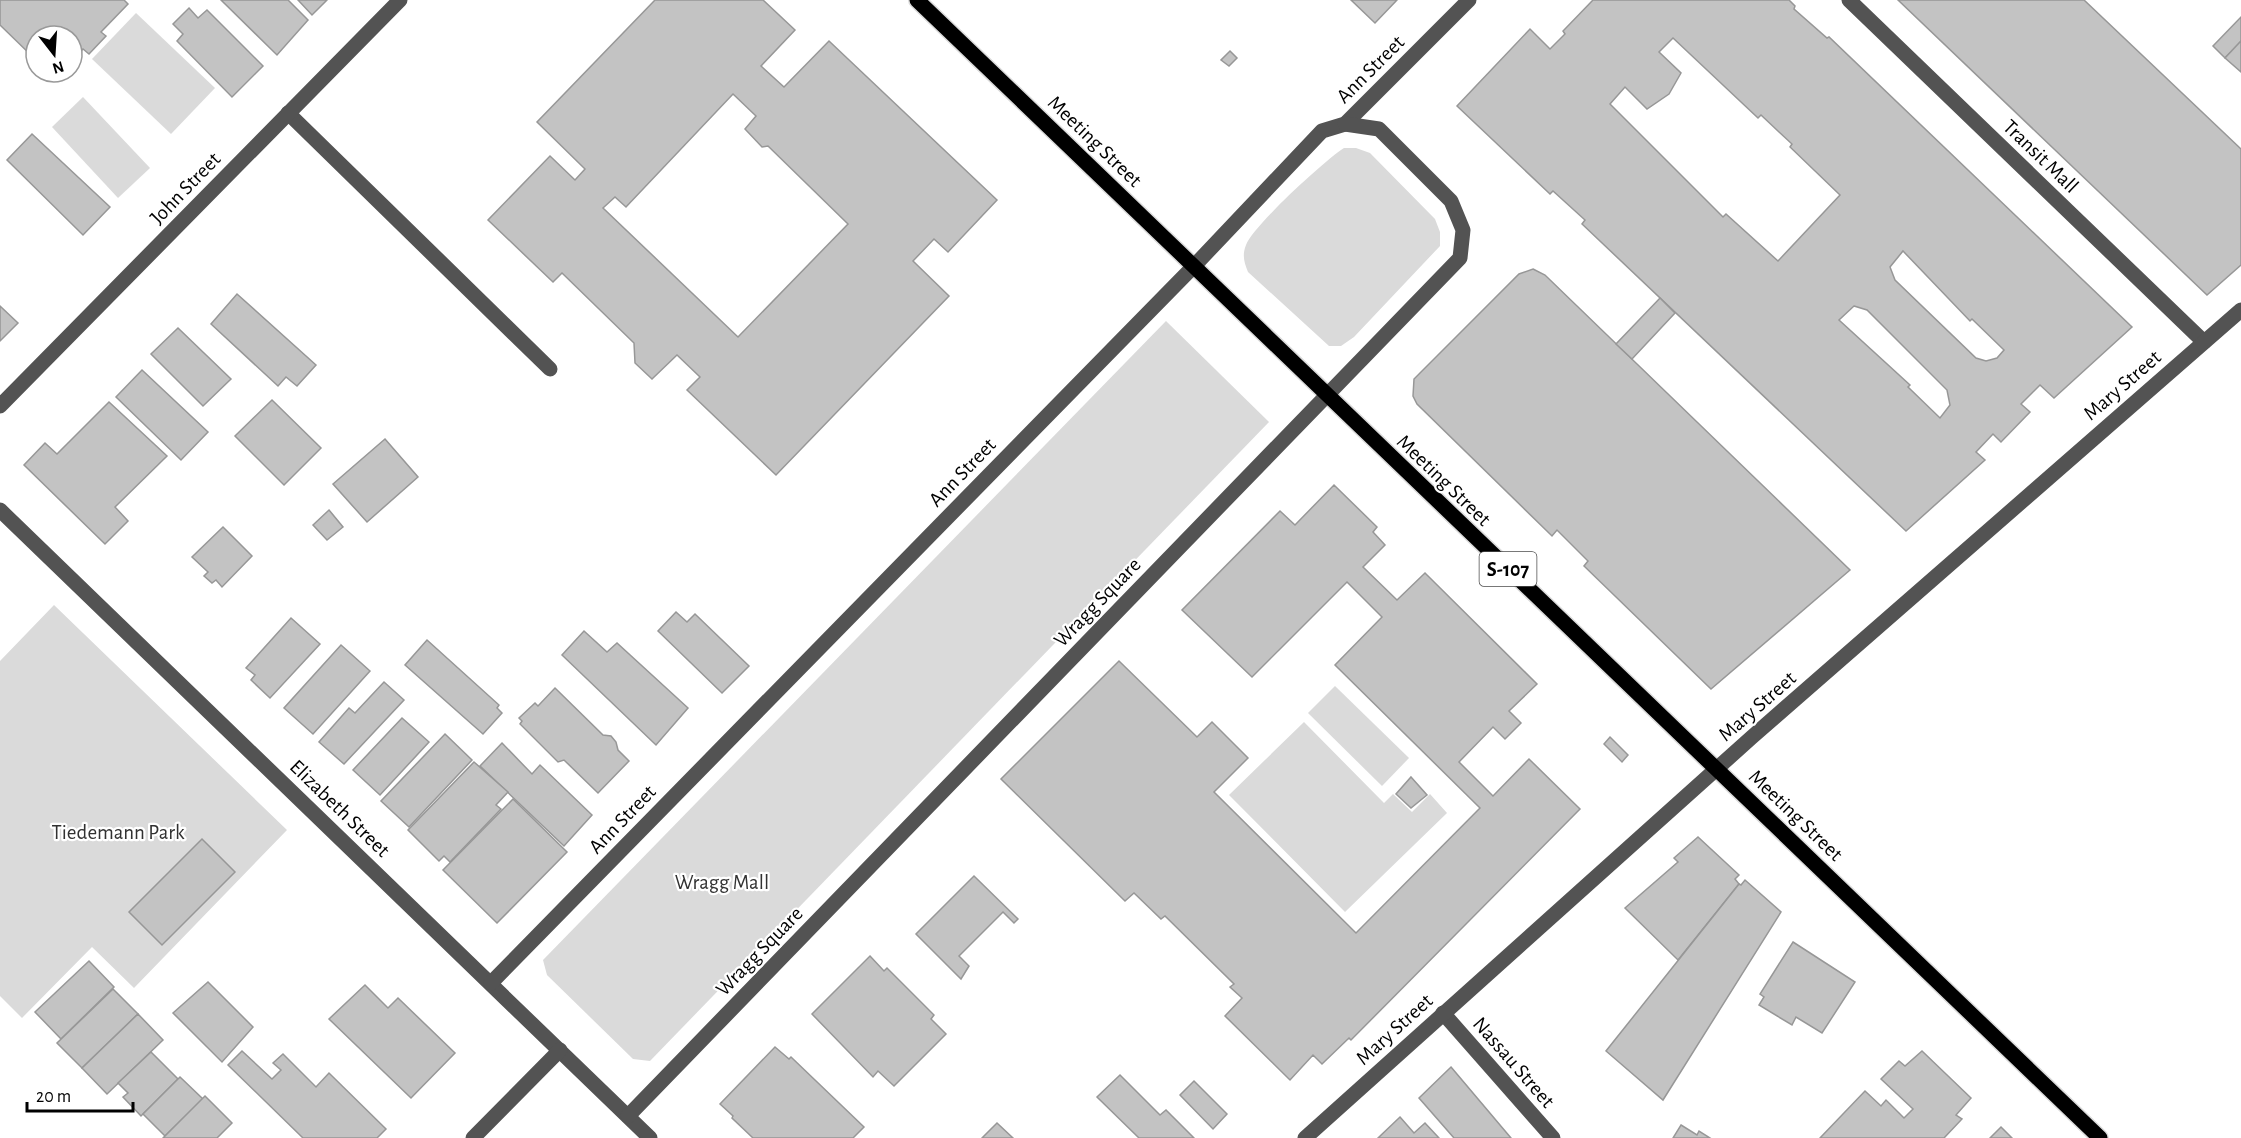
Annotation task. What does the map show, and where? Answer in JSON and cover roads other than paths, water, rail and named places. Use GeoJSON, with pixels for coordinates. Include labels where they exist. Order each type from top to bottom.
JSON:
{"type":"FeatureCollection","features":[{"type":"Feature","properties":{"kind":"main road","name":"Meeting Street"},"geometry":{"type":"LineString","coordinates":[[917,0],[1195,265],[1326,396],[1718,768],[2100,1138]]}},
{"type":"Feature","properties":{"kind":"street","name":"John Street"},"geometry":{"type":"LineString","coordinates":[[0,405],[400,0]]}},
{"type":"Feature","properties":{"kind":"street","name":"Ann Street"},"geometry":{"type":"LineString","coordinates":[[491,982],[1195,265],[1322,131],[1345,124],[1469,0]]}},
{"type":"Feature","properties":{"kind":"street","name":"Transit Mall"},"geometry":{"type":"LineString","coordinates":[[1849,0],[2204,342]]}},
{"type":"Feature","properties":{"kind":"street"},"geometry":{"type":"LineString","coordinates":[[288,113],[550,369]]}},
{"type":"Feature","properties":{"kind":"street","name":"Wragg Square"},"geometry":{"type":"LineString","coordinates":[[628,1116],[1460,258],[1463,242],[1458,215],[1451,201],[1379,129],[1345,124]]}},
{"type":"Feature","properties":{"kind":"street","name":"Mary Street"},"geometry":{"type":"LineString","coordinates":[[1305,1138],[1718,768],[2241,310]]}},
{"type":"Feature","properties":{"kind":"street","name":"Elizabeth Street"},"geometry":{"type":"LineString","coordinates":[[0,510],[650,1138]]}},
{"type":"Feature","properties":{"kind":"street","name":"Nassau Street"},"geometry":{"type":"LineString","coordinates":[[1443,1013],[1553,1138]]}},
{"type":"Feature","properties":{"kind":"street"},"geometry":{"type":"LineString","coordinates":[[473,1138],[560,1050]]}},
{"type":"Feature","properties":{"kind":"park label","name":"Tiedemann Park"},"geometry":{"type":"Point","coordinates":[118,832]}},
{"type":"Feature","properties":{"kind":"park label","name":"Wragg Mall"},"geometry":{"type":"Point","coordinates":[722,882]}}]}
